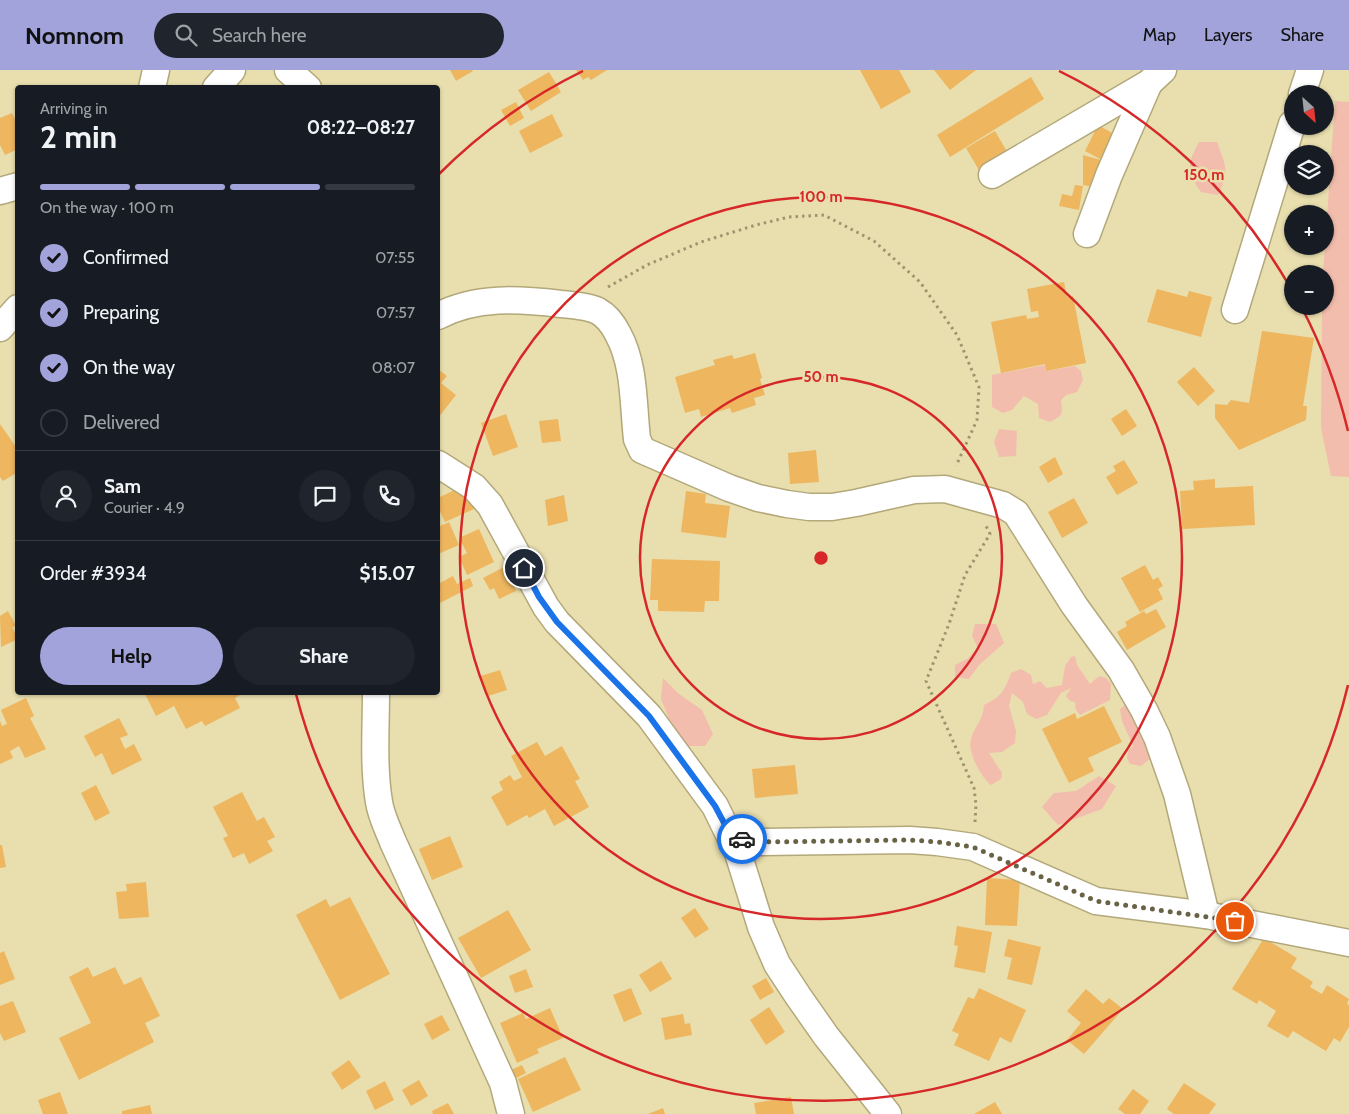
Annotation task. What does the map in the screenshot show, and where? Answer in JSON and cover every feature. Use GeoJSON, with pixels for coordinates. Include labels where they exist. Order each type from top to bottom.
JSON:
{"type":"FeatureCollection","features":[{"type":"Feature","properties":{"kind":"street"},"geometry":{"type":"LineString","coordinates":[[153,85],[156,70]]}},
{"type":"Feature","properties":{"kind":"street"},"geometry":{"type":"LineString","coordinates":[[219,85],[232,70]]}},
{"type":"Feature","properties":{"kind":"street"},"geometry":{"type":"LineString","coordinates":[[288,70],[305,85]]}},
{"type":"Feature","properties":{"kind":"street"},"geometry":{"type":"LineString","coordinates":[[1305,85],[1310,70]]}},
{"type":"Feature","properties":{"kind":"street"},"geometry":{"type":"LineString","coordinates":[[992,175],[1156,76]]}},
{"type":"Feature","properties":{"kind":"street"},"geometry":{"type":"LineString","coordinates":[[1087,234],[1109,175],[1156,76]]}},
{"type":"Feature","properties":{"kind":"street"},"geometry":{"type":"LineString","coordinates":[[1234,310],[1289,135]]}},
{"type":"Feature","properties":{"kind":"street"},"geometry":{"type":"LineString","coordinates":[[0,191],[15,187]]}},
{"type":"Feature","properties":{"kind":"street"},"geometry":{"type":"LineString","coordinates":[[440,315],[451,309],[473,303],[504,300],[566,304],[598,311],[610,322],[619,335],[629,360],[637,439],[640,447],[644,451],[729,488],[768,500],[808,507],[856,504],[914,490],[945,489],[1003,505],[1016,513],[1074,605],[1122,670],[1157,738],[1177,794],[1206,915]]}},
{"type":"Feature","properties":{"kind":"street"},"geometry":{"type":"LineString","coordinates":[[0,328],[15,311]]}},
{"type":"Feature","properties":{"kind":"street"},"geometry":{"type":"LineString","coordinates":[[440,465],[474,487],[490,505],[539,597],[557,622],[649,716],[715,806],[738,853],[761,927],[777,964],[826,1036],[888,1114]]}},
{"type":"Feature","properties":{"kind":"street"},"geometry":{"type":"LineString","coordinates":[[376,695],[379,803],[392,842],[502,1083],[511,1114]]}},
{"type":"Feature","properties":{"kind":"street"},"geometry":{"type":"LineString","coordinates":[[730,834],[745,840],[759,842],[910,840],[973,847],[1096,901],[1206,915],[1349,943]]}},
{"type":"Feature","properties":{"kind":"path"},"geometry":{"type":"LineString","coordinates":[[598,311],[608,286],[647,265],[701,242],[790,217],[824,215],[874,241],[920,282],[957,335],[979,386],[978,420],[945,489]]}},
{"type":"Feature","properties":{"kind":"path"},"geometry":{"type":"LineString","coordinates":[[973,847],[976,805],[974,788],[926,681],[949,624],[965,575],[990,534],[975,496]]}},
{"type":"Feature","properties":{"kind":"shaded area"},"geometry":{"type":"Polygon","coordinates":[[[1335,101],[1349,102],[1349,477],[1331,476],[1321,428],[1322,315],[1334,315],[1334,265],[1324,265],[1324,255],[1334,255],[1334,205],[1328,205],[1328,195],[1334,195],[1334,145],[1332,145],[1335,101]]]}},
{"type":"Feature","properties":{"kind":"shaded area"},"geometry":{"type":"Polygon","coordinates":[[[1199,142],[1217,142],[1223,157],[1225,174],[1218,195],[1201,192],[1191,173],[1190,162],[1199,142]]]}},
{"type":"Feature","properties":{"kind":"shaded area"},"geometry":{"type":"Polygon","coordinates":[[[1045,365],[1046,371],[1075,366],[1081,371],[1083,380],[1077,392],[1066,395],[1061,400],[1062,412],[1057,418],[1050,422],[1039,418],[1038,404],[1024,396],[1012,410],[1003,413],[992,407],[992,375],[1045,365]]]}},
{"type":"Feature","properties":{"kind":"shaded area"},"geometry":{"type":"Polygon","coordinates":[[[999,429],[1017,431],[1016,456],[999,457],[994,442],[999,429]]]}},
{"type":"Feature","properties":{"kind":"shaded area"},"geometry":{"type":"Polygon","coordinates":[[[975,624],[996,624],[1004,643],[979,665],[969,679],[955,677],[955,665],[967,659],[978,648],[972,636],[975,624]]]}},
{"type":"Feature","properties":{"kind":"shaded area"},"geometry":{"type":"Polygon","coordinates":[[[1075,656],[1077,665],[1090,684],[1099,676],[1106,678],[1111,684],[1110,700],[1080,715],[1076,710],[1075,702],[1070,701],[1066,696],[1071,688],[1061,693],[1047,715],[1036,719],[1027,714],[1023,702],[1012,693],[1009,706],[1016,731],[1015,743],[1002,752],[989,753],[1002,773],[1001,779],[991,785],[976,764],[970,744],[984,705],[995,699],[1002,692],[1011,673],[1021,669],[1031,675],[1033,684],[1040,681],[1047,688],[1062,685],[1065,666],[1071,657],[1075,656]]]}},
{"type":"Feature","properties":{"kind":"shaded area"},"geometry":{"type":"Polygon","coordinates":[[[663,678],[679,694],[702,710],[713,734],[705,746],[687,746],[672,726],[661,699],[663,678]]]}},
{"type":"Feature","properties":{"kind":"shaded area"},"geometry":{"type":"Polygon","coordinates":[[[1131,700],[1151,758],[1141,766],[1130,764],[1127,758],[1128,751],[1133,746],[1122,721],[1120,709],[1131,700]]]}},
{"type":"Feature","properties":{"kind":"shaded area"},"geometry":{"type":"Polygon","coordinates":[[[1099,776],[1116,786],[1102,809],[1058,825],[1042,807],[1054,793],[1076,791],[1099,776]]]}},
{"type":"Feature","properties":{"kind":"building"},"geometry":{"type":"Polygon","coordinates":[[[450,70],[472,70],[473,71],[456,81],[450,70]]]}},
{"type":"Feature","properties":{"kind":"building"},"geometry":{"type":"Polygon","coordinates":[[[576,70],[607,70],[591,80],[588,77],[583,80],[576,70]]]}},
{"type":"Feature","properties":{"kind":"building"},"geometry":{"type":"Polygon","coordinates":[[[860,70],[899,70],[911,92],[881,109],[860,70]]]}},
{"type":"Feature","properties":{"kind":"building"},"geometry":{"type":"Polygon","coordinates":[[[934,70],[976,70],[950,90],[934,70]]]}},
{"type":"Feature","properties":{"kind":"building"},"geometry":{"type":"Polygon","coordinates":[[[549,72],[561,92],[531,111],[518,90],[549,72]]]}},
{"type":"Feature","properties":{"kind":"building"},"geometry":{"type":"Polygon","coordinates":[[[1031,77],[1044,99],[950,157],[937,135],[1031,77]]]}},
{"type":"Feature","properties":{"kind":"building"},"geometry":{"type":"Polygon","coordinates":[[[516,102],[524,118],[510,126],[501,110],[516,102]]]}},
{"type":"Feature","properties":{"kind":"building"},"geometry":{"type":"Polygon","coordinates":[[[12,113],[15,119],[15,150],[5,155],[0,145],[0,118],[12,113]]]}},
{"type":"Feature","properties":{"kind":"building"},"geometry":{"type":"Polygon","coordinates":[[[552,114],[563,136],[530,153],[519,131],[552,114]]]}},
{"type":"Feature","properties":{"kind":"building"},"geometry":{"type":"Polygon","coordinates":[[[1098,125],[1114,134],[1102,160],[1085,151],[1098,125]]]}},
{"type":"Feature","properties":{"kind":"building"},"geometry":{"type":"Polygon","coordinates":[[[995,131],[1012,160],[983,177],[966,148],[995,131]]]}},
{"type":"Feature","properties":{"kind":"building"},"geometry":{"type":"Polygon","coordinates":[[[1083,155],[1101,160],[1094,187],[1083,185],[1083,155]]]}},
{"type":"Feature","properties":{"kind":"building"},"geometry":{"type":"Polygon","coordinates":[[[1075,185],[1083,186],[1079,210],[1059,206],[1062,194],[1072,196],[1075,185]]]}},
{"type":"Feature","properties":{"kind":"building"},"geometry":{"type":"Polygon","coordinates":[[[1064,282],[1067,297],[1073,296],[1086,363],[1046,371],[1045,364],[1001,373],[991,322],[1026,315],[1027,319],[1039,317],[1038,311],[1031,312],[1027,289],[1064,282]]]}},
{"type":"Feature","properties":{"kind":"building"},"geometry":{"type":"Polygon","coordinates":[[[1157,289],[1187,297],[1189,291],[1212,297],[1201,337],[1147,322],[1157,289]]]}},
{"type":"Feature","properties":{"kind":"building"},"geometry":{"type":"Polygon","coordinates":[[[1262,331],[1314,338],[1303,406],[1307,406],[1306,420],[1239,450],[1215,418],[1215,404],[1227,405],[1231,400],[1249,403],[1262,331]]]}},
{"type":"Feature","properties":{"kind":"building"},"geometry":{"type":"Polygon","coordinates":[[[755,353],[765,395],[754,398],[756,405],[732,413],[730,408],[701,417],[699,409],[685,413],[675,377],[715,365],[713,360],[732,355],[734,359],[755,353]]]}},
{"type":"Feature","properties":{"kind":"building"},"geometry":{"type":"Polygon","coordinates":[[[1194,367],[1215,391],[1198,406],[1177,382],[1194,367]]]}},
{"type":"Feature","properties":{"kind":"building"},"geometry":{"type":"Polygon","coordinates":[[[440,371],[447,376],[441,383],[456,395],[440,415],[440,371]]]}},
{"type":"Feature","properties":{"kind":"building"},"geometry":{"type":"Polygon","coordinates":[[[1126,409],[1137,426],[1122,436],[1111,419],[1126,409]]]}},
{"type":"Feature","properties":{"kind":"building"},"geometry":{"type":"Polygon","coordinates":[[[506,414],[518,447],[493,456],[481,423],[506,414]]]}},
{"type":"Feature","properties":{"kind":"building"},"geometry":{"type":"Polygon","coordinates":[[[558,419],[561,441],[542,443],[539,421],[558,419]]]}},
{"type":"Feature","properties":{"kind":"building"},"geometry":{"type":"Polygon","coordinates":[[[0,424],[15,446],[15,474],[3,481],[0,477],[0,424]]]}},
{"type":"Feature","properties":{"kind":"building"},"geometry":{"type":"Polygon","coordinates":[[[816,450],[819,482],[790,484],[788,453],[816,450]]]}},
{"type":"Feature","properties":{"kind":"building"},"geometry":{"type":"Polygon","coordinates":[[[1055,457],[1063,474],[1048,483],[1039,467],[1055,457]]]}},
{"type":"Feature","properties":{"kind":"building"},"geometry":{"type":"Polygon","coordinates":[[[1124,460],[1138,483],[1117,495],[1106,477],[1116,471],[1113,466],[1124,460]]]}},
{"type":"Feature","properties":{"kind":"building"},"geometry":{"type":"Polygon","coordinates":[[[1215,479],[1215,488],[1253,486],[1255,525],[1182,529],[1180,491],[1194,490],[1193,481],[1215,479]]]}},
{"type":"Feature","properties":{"kind":"building"},"geometry":{"type":"Polygon","coordinates":[[[463,486],[474,509],[445,522],[440,511],[440,497],[463,486]]]}},
{"type":"Feature","properties":{"kind":"building"},"geometry":{"type":"Polygon","coordinates":[[[686,491],[706,494],[705,503],[730,506],[726,538],[681,532],[686,491]]]}},
{"type":"Feature","properties":{"kind":"building"},"geometry":{"type":"Polygon","coordinates":[[[564,495],[568,521],[548,526],[545,500],[564,495]]]}},
{"type":"Feature","properties":{"kind":"building"},"geometry":{"type":"Polygon","coordinates":[[[1074,498],[1088,523],[1062,538],[1048,512],[1074,498]]]}},
{"type":"Feature","properties":{"kind":"building"},"geometry":{"type":"Polygon","coordinates":[[[449,522],[459,545],[440,553],[440,526],[449,522]]]}},
{"type":"Feature","properties":{"kind":"building"},"geometry":{"type":"Polygon","coordinates":[[[479,529],[494,562],[467,575],[459,557],[467,553],[459,538],[479,529]]]}},
{"type":"Feature","properties":{"kind":"building"},"geometry":{"type":"Polygon","coordinates":[[[652,559],[720,561],[719,601],[705,601],[704,612],[658,611],[658,600],[650,600],[652,559]]]}},
{"type":"Feature","properties":{"kind":"building"},"geometry":{"type":"Polygon","coordinates":[[[1145,565],[1153,580],[1158,577],[1163,586],[1158,589],[1163,599],[1140,612],[1121,578],[1145,565]]]}},
{"type":"Feature","properties":{"kind":"building"},"geometry":{"type":"Polygon","coordinates":[[[504,567],[516,591],[499,599],[494,588],[490,590],[483,578],[504,567]]]}},
{"type":"Feature","properties":{"kind":"building"},"geometry":{"type":"Polygon","coordinates":[[[453,576],[457,584],[470,578],[473,586],[440,603],[440,583],[453,576]]]}},
{"type":"Feature","properties":{"kind":"building"},"geometry":{"type":"Polygon","coordinates":[[[1156,609],[1166,627],[1127,650],[1117,632],[1127,626],[1125,622],[1144,611],[1146,614],[1156,609]]]}},
{"type":"Feature","properties":{"kind":"building"},"geometry":{"type":"Polygon","coordinates":[[[8,611],[15,624],[15,626],[12,627],[15,633],[15,640],[1,647],[0,616],[8,611]]]}},
{"type":"Feature","properties":{"kind":"building"},"geometry":{"type":"Polygon","coordinates":[[[500,670],[507,690],[488,696],[481,676],[500,670]]]}},
{"type":"Feature","properties":{"kind":"building"},"geometry":{"type":"Polygon","coordinates":[[[146,695],[240,695],[235,698],[240,708],[205,726],[202,721],[186,729],[174,706],[156,716],[146,695]]]}},
{"type":"Feature","properties":{"kind":"building"},"geometry":{"type":"Polygon","coordinates":[[[26,698],[34,716],[30,718],[46,749],[25,758],[19,746],[10,751],[13,758],[0,764],[0,721],[2,726],[7,724],[1,710],[26,698]]]}},
{"type":"Feature","properties":{"kind":"building"},"geometry":{"type":"Polygon","coordinates":[[[1104,706],[1122,742],[1088,758],[1094,771],[1069,783],[1042,729],[1075,713],[1077,719],[1104,706]]]}},
{"type":"Feature","properties":{"kind":"building"},"geometry":{"type":"Polygon","coordinates":[[[119,718],[128,735],[120,738],[125,749],[134,744],[142,760],[112,775],[102,753],[95,757],[84,736],[119,718]]]}},
{"type":"Feature","properties":{"kind":"building"},"geometry":{"type":"Polygon","coordinates":[[[537,742],[545,756],[562,746],[580,779],[575,781],[589,807],[554,826],[545,809],[529,818],[527,815],[507,826],[491,797],[503,790],[499,782],[510,775],[514,781],[522,777],[511,756],[537,742]]]}},
{"type":"Feature","properties":{"kind":"building"},"geometry":{"type":"Polygon","coordinates":[[[795,765],[798,794],[755,798],[752,769],[795,765]]]}},
{"type":"Feature","properties":{"kind":"building"},"geometry":{"type":"Polygon","coordinates":[[[96,785],[110,813],[95,821],[81,793],[96,785]]]}},
{"type":"Feature","properties":{"kind":"building"},"geometry":{"type":"Polygon","coordinates":[[[242,792],[257,821],[264,817],[275,837],[267,841],[273,851],[249,864],[244,853],[233,858],[223,838],[228,836],[213,807],[242,792]]]}},
{"type":"Feature","properties":{"kind":"building"},"geometry":{"type":"Polygon","coordinates":[[[450,836],[463,867],[432,880],[419,849],[450,836]]]}},
{"type":"Feature","properties":{"kind":"building"},"geometry":{"type":"Polygon","coordinates":[[[0,845],[2,845],[6,867],[0,868],[0,845]]]}},
{"type":"Feature","properties":{"kind":"building"},"geometry":{"type":"Polygon","coordinates":[[[987,878],[1020,880],[1017,926],[985,925],[987,878]]]}},
{"type":"Feature","properties":{"kind":"building"},"geometry":{"type":"Polygon","coordinates":[[[146,882],[149,917],[119,919],[116,892],[127,891],[126,884],[146,882]]]}},
{"type":"Feature","properties":{"kind":"building"},"geometry":{"type":"Polygon","coordinates":[[[350,897],[390,974],[340,1000],[296,915],[326,899],[330,907],[350,897]]]}},
{"type":"Feature","properties":{"kind":"building"},"geometry":{"type":"Polygon","coordinates":[[[695,908],[709,929],[695,938],[681,918],[695,908]]]}},
{"type":"Feature","properties":{"kind":"building"},"geometry":{"type":"Polygon","coordinates":[[[508,910],[531,950],[481,978],[458,938],[508,910]]]}},
{"type":"Feature","properties":{"kind":"building"},"geometry":{"type":"Polygon","coordinates":[[[957,926],[992,932],[985,973],[954,967],[958,946],[954,945],[957,926]]]}},
{"type":"Feature","properties":{"kind":"building"},"geometry":{"type":"Polygon","coordinates":[[[1264,938],[1297,958],[1291,968],[1313,982],[1310,987],[1322,994],[1327,985],[1349,999],[1347,1004],[1349,1005],[1349,1027],[1340,1042],[1334,1038],[1326,1051],[1293,1031],[1288,1038],[1267,1026],[1276,1011],[1259,1000],[1257,1004],[1232,989],[1264,938]]]}},
{"type":"Feature","properties":{"kind":"building"},"geometry":{"type":"Polygon","coordinates":[[[1008,939],[1041,947],[1032,985],[1007,979],[1012,958],[1004,956],[1008,939]]]}},
{"type":"Feature","properties":{"kind":"building"},"geometry":{"type":"Polygon","coordinates":[[[4,951],[15,979],[0,985],[0,953],[4,951]]]}},
{"type":"Feature","properties":{"kind":"building"},"geometry":{"type":"Polygon","coordinates":[[[661,961],[672,979],[650,992],[639,975],[661,961]]]}},
{"type":"Feature","properties":{"kind":"building"},"geometry":{"type":"Polygon","coordinates":[[[88,967],[93,977],[115,967],[124,985],[141,977],[160,1016],[145,1023],[154,1042],[79,1080],[59,1038],[91,1023],[69,977],[88,967]]]}},
{"type":"Feature","properties":{"kind":"building"},"geometry":{"type":"Polygon","coordinates":[[[526,969],[533,987],[515,993],[509,976],[526,969]]]}},
{"type":"Feature","properties":{"kind":"building"},"geometry":{"type":"Polygon","coordinates":[[[766,978],[774,992],[760,1000],[752,986],[766,978]]]}},
{"type":"Feature","properties":{"kind":"building"},"geometry":{"type":"Polygon","coordinates":[[[631,988],[642,1014],[624,1022],[613,995],[631,988]]]}},
{"type":"Feature","properties":{"kind":"building"},"geometry":{"type":"Polygon","coordinates":[[[979,988],[1026,1010],[1011,1043],[1000,1037],[989,1061],[954,1045],[959,1034],[952,1031],[968,997],[974,999],[979,988]]]}},
{"type":"Feature","properties":{"kind":"building"},"geometry":{"type":"Polygon","coordinates":[[[1086,989],[1103,1004],[1109,998],[1123,1009],[1084,1054],[1067,1040],[1081,1023],[1067,1011],[1086,989]]]}},
{"type":"Feature","properties":{"kind":"building"},"geometry":{"type":"Polygon","coordinates":[[[13,1001],[26,1032],[4,1041],[0,1033],[0,1006],[13,1001]]]}},
{"type":"Feature","properties":{"kind":"building"},"geometry":{"type":"Polygon","coordinates":[[[769,1007],[785,1032],[766,1045],[750,1020],[769,1007]]]}},
{"type":"Feature","properties":{"kind":"building"},"geometry":{"type":"Polygon","coordinates":[[[550,1008],[563,1038],[537,1049],[539,1053],[517,1063],[500,1023],[523,1013],[526,1019],[550,1008]]]}},
{"type":"Feature","properties":{"kind":"building"},"geometry":{"type":"Polygon","coordinates":[[[683,1014],[685,1024],[690,1023],[692,1035],[665,1040],[661,1018],[683,1014]]]}},
{"type":"Feature","properties":{"kind":"building"},"geometry":{"type":"Polygon","coordinates":[[[442,1015],[450,1030],[432,1040],[424,1024],[442,1015]]]}},
{"type":"Feature","properties":{"kind":"building"},"geometry":{"type":"Polygon","coordinates":[[[565,1057],[581,1090],[533,1112],[518,1079],[565,1057]]]}},
{"type":"Feature","properties":{"kind":"building"},"geometry":{"type":"Polygon","coordinates":[[[349,1060],[361,1077],[342,1090],[331,1073],[349,1060]]]}},
{"type":"Feature","properties":{"kind":"building"},"geometry":{"type":"Polygon","coordinates":[[[522,1065],[526,1073],[516,1078],[511,1070],[522,1065]]]}},
{"type":"Feature","properties":{"kind":"building"},"geometry":{"type":"Polygon","coordinates":[[[419,1080],[428,1096],[411,1106],[402,1090],[419,1080]]]}},
{"type":"Feature","properties":{"kind":"building"},"geometry":{"type":"Polygon","coordinates":[[[385,1081],[394,1100],[375,1110],[366,1091],[385,1081]]]}},
{"type":"Feature","properties":{"kind":"building"},"geometry":{"type":"Polygon","coordinates":[[[1184,1083],[1216,1104],[1209,1114],[1174,1114],[1167,1109],[1184,1083]]]}},
{"type":"Feature","properties":{"kind":"building"},"geometry":{"type":"Polygon","coordinates":[[[1133,1089],[1149,1101],[1140,1114],[1125,1114],[1118,1109],[1133,1089]]]}},
{"type":"Feature","properties":{"kind":"building"},"geometry":{"type":"Polygon","coordinates":[[[60,1092],[68,1114],[43,1114],[38,1100],[60,1092]]]}},
{"type":"Feature","properties":{"kind":"building"},"geometry":{"type":"Polygon","coordinates":[[[791,1097],[794,1114],[756,1114],[754,1103],[791,1097]]]}},
{"type":"Feature","properties":{"kind":"building"},"geometry":{"type":"Polygon","coordinates":[[[995,1102],[1002,1114],[974,1114],[995,1102]]]}},
{"type":"Feature","properties":{"kind":"building"},"geometry":{"type":"Polygon","coordinates":[[[448,1103],[454,1114],[433,1114],[432,1111],[448,1103]]]}},
{"type":"Feature","properties":{"kind":"building"},"geometry":{"type":"Polygon","coordinates":[[[150,1105],[152,1114],[122,1114],[122,1111],[150,1105]]]}},
{"type":"Feature","properties":{"kind":"building"},"geometry":{"type":"Polygon","coordinates":[[[663,1108],[665,1114],[648,1114],[663,1108]]]}},
{"type":"Feature","properties":{"kind":"way so far"},"geometry":{"type":"LineString","coordinates":[[742,839],[759,842],[910,840],[973,847],[1052,880],[1096,901],[1206,915],[1235,921]]}},
{"type":"Feature","properties":{"kind":"route"},"geometry":{"type":"LineString","coordinates":[[524,568],[539,597],[557,622],[611,675],[649,716],[715,806],[730,834],[742,839]]}}]}
